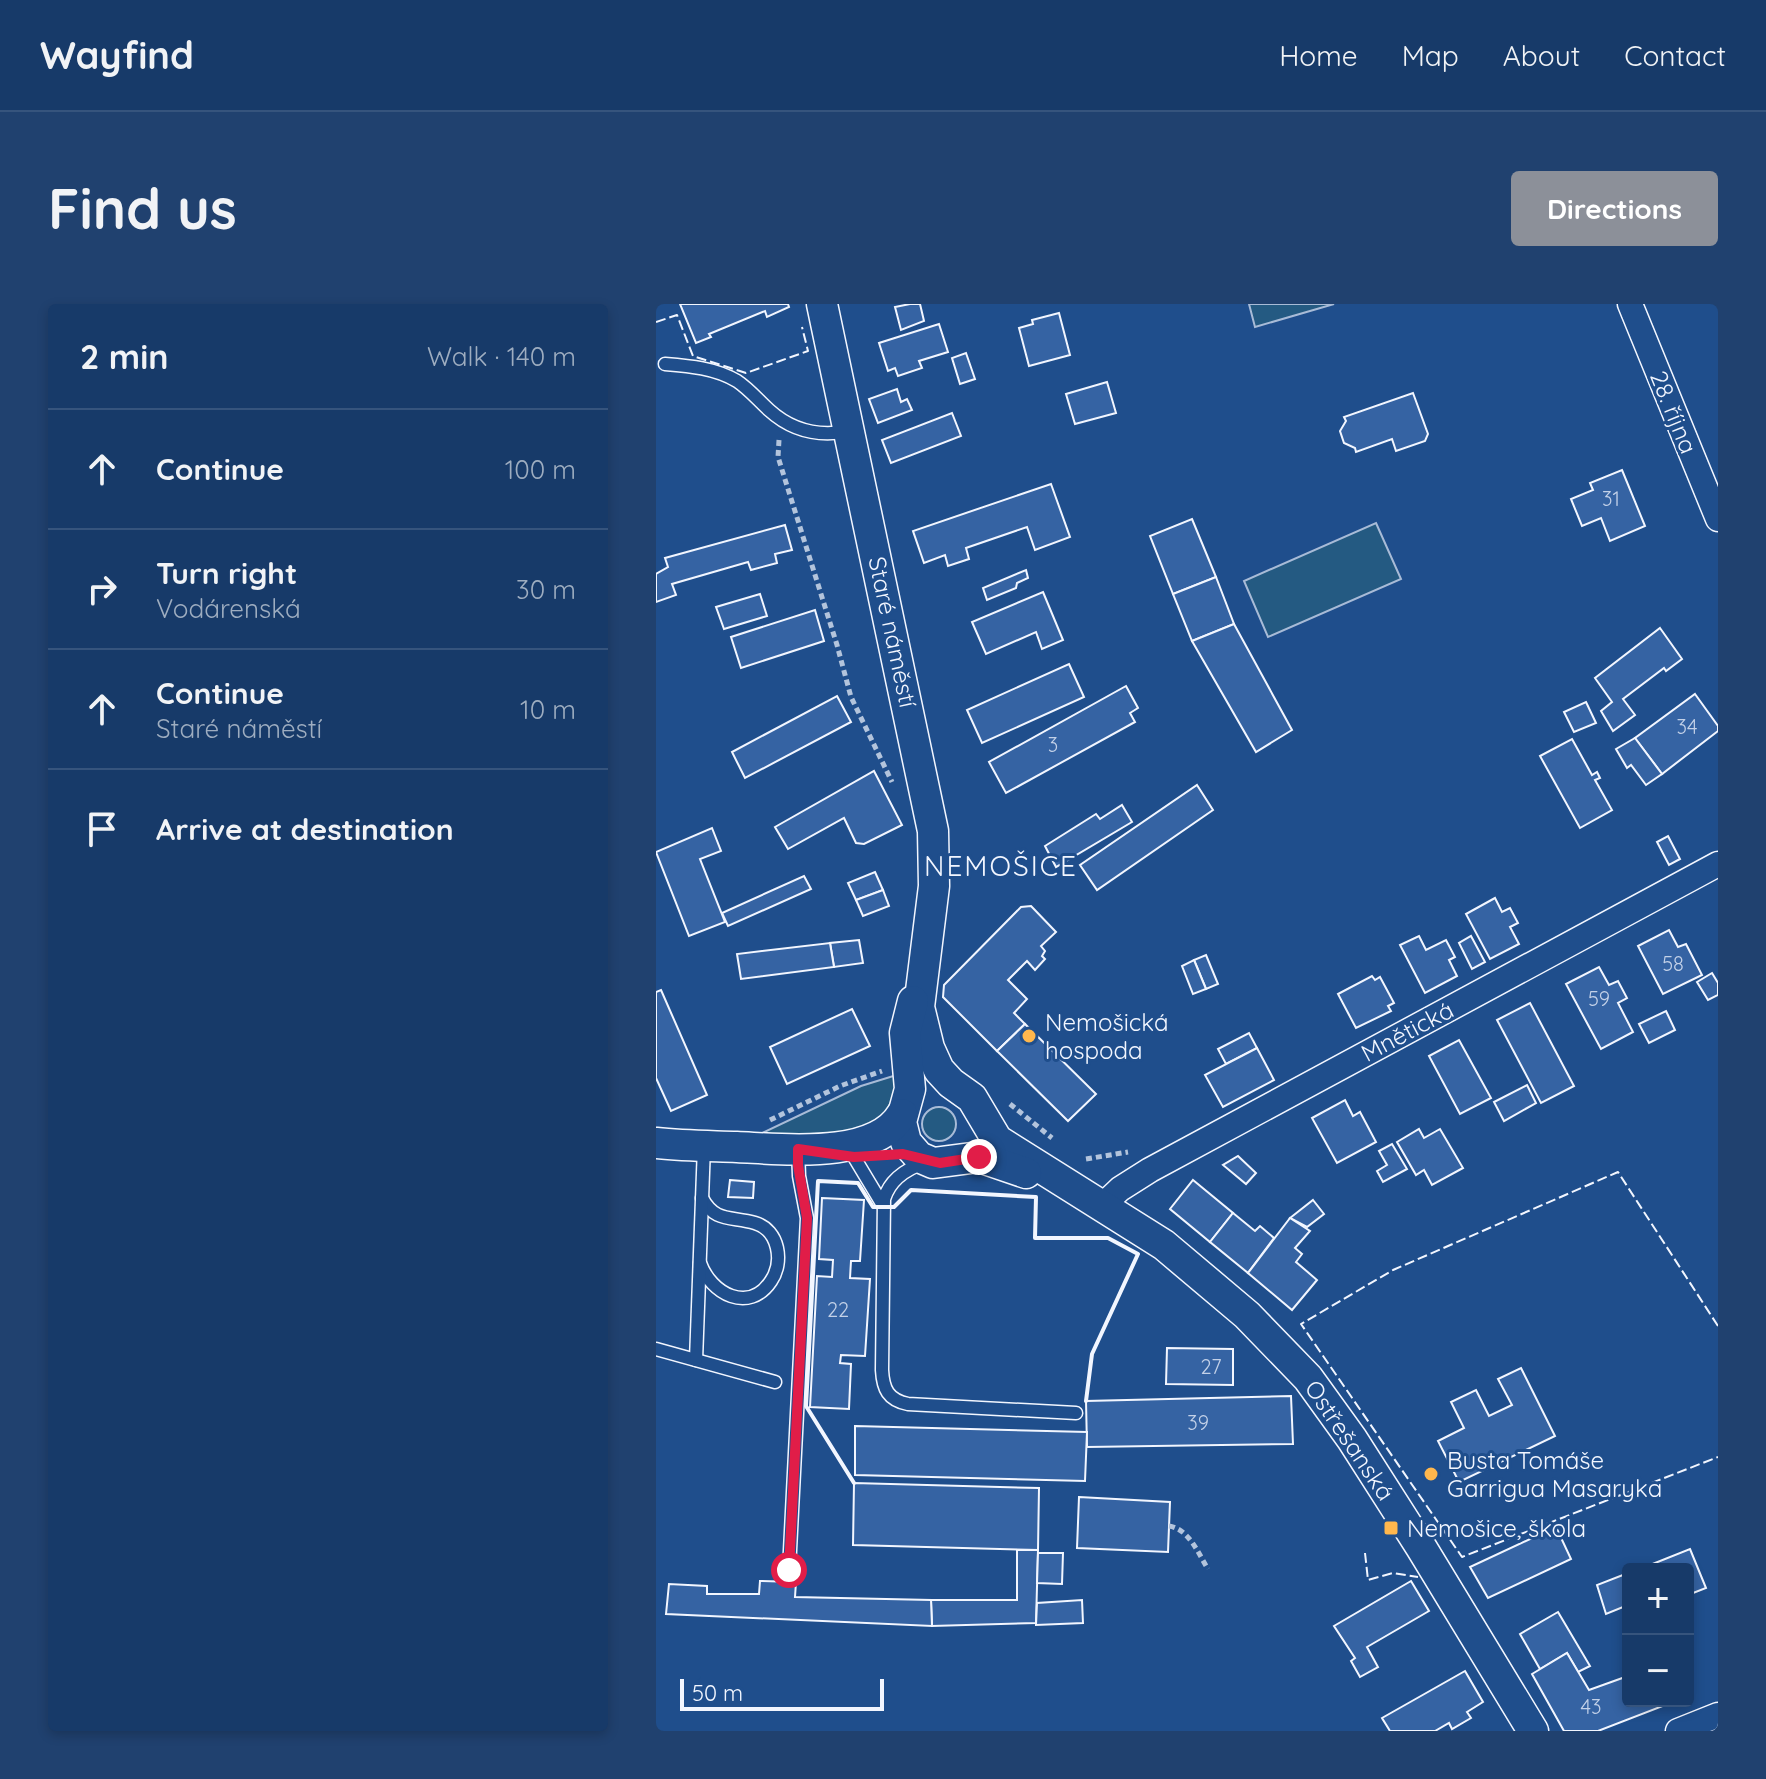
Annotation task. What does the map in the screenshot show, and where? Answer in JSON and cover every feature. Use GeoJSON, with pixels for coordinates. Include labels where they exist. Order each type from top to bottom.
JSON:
{"type":"FeatureCollection","features":[{"type":"Feature","properties":{"kind":"street","name":"Staré náměstí"},"geometry":{"type":"LineString","coordinates":[[822,304],[933,831],[934,886],[919,999],[920,1016],[932,1057],[997,1140],[1089,1199]]}},
{"type":"Feature","properties":{"kind":"street","name":"28. října"},"geometry":{"type":"LineString","coordinates":[[1630,304],[1718,519]]}},
{"type":"Feature","properties":{"kind":"street","name":"Mnětická"},"geometry":{"type":"LineString","coordinates":[[1089,1199],[1120,1189],[1718,864]]}},
{"type":"Feature","properties":{"kind":"street","name":"Staré náměstí"},"geometry":{"type":"LineString","coordinates":[[923,963],[905,1033],[910,1089],[901,1128],[914,1153],[938,1162]]}},
{"type":"Feature","properties":{"kind":"street"},"geometry":{"type":"LineString","coordinates":[[798,1149],[867,1141],[892,1128],[912,1096],[930,1085],[944,1084],[967,1098],[981,1120],[977,1140],[965,1155],[938,1162]]}},
{"type":"Feature","properties":{"kind":"street"},"geometry":{"type":"LineString","coordinates":[[656,1143],[798,1149],[854,1157],[903,1154],[938,1162],[989,1159],[1089,1199]]}},
{"type":"Feature","properties":{"kind":"street","name":"Ostřešanská"},"geometry":{"type":"LineString","coordinates":[[1089,1199],[1164,1245],[1206,1279],[1247,1315],[1308,1378],[1414,1535],[1533,1731]]}},
{"type":"Feature","properties":{"kind":"street"},"geometry":{"type":"LineString","coordinates":[[1678,1731],[1718,1715]]}},
{"type":"Feature","properties":{"kind":"lane"},"geometry":{"type":"LineString","coordinates":[[665,364],[703,368],[735,380],[780,419],[805,431],[821,434],[850,430]]}},
{"type":"Feature","properties":{"kind":"lane"},"geometry":{"type":"LineString","coordinates":[[696,1360],[704,1146]]}},
{"type":"Feature","properties":{"kind":"lane"},"geometry":{"type":"LineString","coordinates":[[789,1570],[807,1218],[798,1149]]}},
{"type":"Feature","properties":{"kind":"lane"},"geometry":{"type":"LineString","coordinates":[[854,1157],[884,1207]]}},
{"type":"Feature","properties":{"kind":"lane"},"geometry":{"type":"LineString","coordinates":[[938,1162],[912,1168],[892,1182],[887,1190],[884,1207],[882,1370],[887,1394],[899,1403],[908,1404],[1076,1413]]}},
{"type":"Feature","properties":{"kind":"lane"},"geometry":{"type":"LineString","coordinates":[[700,1263],[708,1281],[715,1288],[733,1297],[742,1297],[761,1291],[769,1284],[779,1258],[775,1241],[763,1227],[717,1215],[702,1198]]}},
{"type":"Feature","properties":{"kind":"lane"},"geometry":{"type":"LineString","coordinates":[[656,1349],[775,1382]]}},
{"type":"Feature","properties":{"kind":"path"},"geometry":{"type":"LineString","coordinates":[[780,419],[778,457],[851,697],[899,796]]}},
{"type":"Feature","properties":{"kind":"path"},"geometry":{"type":"LineString","coordinates":[[743,1147],[743,1139],[749,1130],[840,1086],[909,1063]]}},
{"type":"Feature","properties":{"kind":"path"},"geometry":{"type":"LineString","coordinates":[[1169,1526],[1177,1527],[1190,1539],[1208,1569]]}},
{"type":"Feature","properties":{"kind":"shaded area"},"geometry":{"type":"Polygon","coordinates":[[[1249,304],[1334,304],[1255,327],[1249,304]]]}},
{"type":"Feature","properties":{"kind":"shaded area"},"geometry":{"type":"Polygon","coordinates":[[[1376,523],[1401,579],[1268,637],[1244,581],[1376,523]]]}},
{"type":"Feature","properties":{"kind":"shaded area"},"geometry":{"type":"Polygon","coordinates":[[[903,1073],[892,1108],[859,1134],[756,1136],[861,1086],[903,1073]]]}},
{"type":"Feature","properties":{"kind":"shaded area"},"geometry":{"type":"Polygon","coordinates":[[[939,1107],[951,1112],[956,1124],[951,1136],[939,1141],[927,1136],[922,1124],[927,1112],[939,1107]]]}},
{"type":"Feature","properties":{"kind":"building"},"geometry":{"type":"Polygon","coordinates":[[[680,304],[788,304],[789,307],[767,317],[765,311],[709,334],[711,337],[696,343],[680,304]]]}},
{"type":"Feature","properties":{"kind":"building"},"geometry":{"type":"Polygon","coordinates":[[[920,304],[924,321],[901,330],[895,307],[920,304]]]}},
{"type":"Feature","properties":{"kind":"building"},"geometry":{"type":"Polygon","coordinates":[[[1059,313],[1070,355],[1029,366],[1019,328],[1033,324],[1032,320],[1059,313]]]}},
{"type":"Feature","properties":{"kind":"building"},"geometry":{"type":"Polygon","coordinates":[[[939,324],[948,352],[919,361],[922,368],[898,376],[895,368],[888,371],[879,343],[939,324]]]}},
{"type":"Feature","properties":{"kind":"building"},"geometry":{"type":"Polygon","coordinates":[[[966,353],[975,379],[960,384],[952,358],[966,353]]]}},
{"type":"Feature","properties":{"kind":"building"},"geometry":{"type":"Polygon","coordinates":[[[1107,382],[1116,413],[1075,424],[1066,394],[1107,382]]]}},
{"type":"Feature","properties":{"kind":"building"},"geometry":{"type":"Polygon","coordinates":[[[897,389],[901,402],[907,399],[912,410],[878,423],[869,399],[897,389]]]}},
{"type":"Feature","properties":{"kind":"building"},"geometry":{"type":"Polygon","coordinates":[[[1413,393],[1428,434],[1425,441],[1396,451],[1392,439],[1356,452],[1355,448],[1344,443],[1340,431],[1346,421],[1344,417],[1413,393]]]}},
{"type":"Feature","properties":{"kind":"building"},"geometry":{"type":"Polygon","coordinates":[[[952,413],[961,436],[891,463],[882,440],[952,413]]]}},
{"type":"Feature","properties":{"kind":"building"},"geometry":{"type":"Polygon","coordinates":[[[1622,470],[1645,526],[1610,541],[1601,518],[1582,526],[1571,499],[1593,490],[1590,483],[1622,470]]]}},
{"type":"Feature","properties":{"kind":"building"},"geometry":{"type":"Polygon","coordinates":[[[1051,484],[1070,537],[1035,550],[1027,527],[966,548],[969,559],[948,566],[945,555],[924,563],[913,531],[1051,484]]]}},
{"type":"Feature","properties":{"kind":"building"},"geometry":{"type":"Polygon","coordinates":[[[1192,519],[1216,577],[1173,594],[1150,536],[1192,519]]]}},
{"type":"Feature","properties":{"kind":"building"},"geometry":{"type":"Polygon","coordinates":[[[785,525],[792,550],[775,554],[777,563],[751,570],[748,562],[672,584],[676,595],[656,602],[656,574],[668,567],[665,558],[785,525]]]}},
{"type":"Feature","properties":{"kind":"building"},"geometry":{"type":"Polygon","coordinates":[[[1026,570],[1028,578],[1017,583],[1016,588],[987,600],[983,588],[1026,570]]]}},
{"type":"Feature","properties":{"kind":"building"},"geometry":{"type":"Polygon","coordinates":[[[1216,577],[1234,624],[1192,641],[1173,594],[1216,577]]]}},
{"type":"Feature","properties":{"kind":"building"},"geometry":{"type":"Polygon","coordinates":[[[1043,592],[1063,640],[1042,649],[1036,632],[986,654],[972,622],[1043,592]]]}},
{"type":"Feature","properties":{"kind":"building"},"geometry":{"type":"Polygon","coordinates":[[[760,594],[767,616],[724,629],[716,607],[760,594]]]}},
{"type":"Feature","properties":{"kind":"building"},"geometry":{"type":"Polygon","coordinates":[[[815,610],[824,641],[741,668],[731,637],[815,610]]]}},
{"type":"Feature","properties":{"kind":"building"},"geometry":{"type":"Polygon","coordinates":[[[1234,624],[1292,730],[1256,752],[1192,641],[1234,624]]]}},
{"type":"Feature","properties":{"kind":"building"},"geometry":{"type":"Polygon","coordinates":[[[1660,628],[1682,659],[1666,671],[1664,668],[1623,699],[1635,715],[1613,731],[1601,711],[1612,702],[1595,678],[1660,628]]]}},
{"type":"Feature","properties":{"kind":"building"},"geometry":{"type":"Polygon","coordinates":[[[1069,664],[1084,697],[982,743],[967,710],[1069,664]]]}},
{"type":"Feature","properties":{"kind":"building"},"geometry":{"type":"Polygon","coordinates":[[[1126,686],[1138,708],[1130,713],[1135,722],[1006,793],[989,762],[1126,686]]]}},
{"type":"Feature","properties":{"kind":"building"},"geometry":{"type":"Polygon","coordinates":[[[1695,694],[1718,726],[1718,731],[1662,774],[1635,738],[1695,694]]]}},
{"type":"Feature","properties":{"kind":"building"},"geometry":{"type":"Polygon","coordinates":[[[837,696],[851,722],[745,778],[732,752],[837,696]]]}},
{"type":"Feature","properties":{"kind":"building"},"geometry":{"type":"Polygon","coordinates":[[[1586,702],[1596,723],[1574,732],[1564,712],[1586,702]]]}},
{"type":"Feature","properties":{"kind":"building"},"geometry":{"type":"Polygon","coordinates":[[[1635,738],[1662,774],[1646,785],[1631,765],[1627,768],[1616,749],[1635,738]]]}},
{"type":"Feature","properties":{"kind":"building"},"geometry":{"type":"Polygon","coordinates":[[[1572,739],[1592,775],[1597,772],[1600,778],[1595,780],[1612,810],[1580,828],[1540,756],[1572,739]]]}},
{"type":"Feature","properties":{"kind":"building"},"geometry":{"type":"Polygon","coordinates":[[[874,771],[902,825],[864,844],[856,843],[844,818],[788,849],[775,827],[874,771]]]}},
{"type":"Feature","properties":{"kind":"building"},"geometry":{"type":"Polygon","coordinates":[[[1197,785],[1213,810],[1097,890],[1080,865],[1197,785]]]}},
{"type":"Feature","properties":{"kind":"building"},"geometry":{"type":"Polygon","coordinates":[[[1122,805],[1132,822],[1056,867],[1045,846],[1096,814],[1100,819],[1122,805]]]}},
{"type":"Feature","properties":{"kind":"building"},"geometry":{"type":"Polygon","coordinates":[[[712,828],[721,851],[700,859],[725,922],[689,936],[656,852],[712,828]]]}},
{"type":"Feature","properties":{"kind":"building"},"geometry":{"type":"Polygon","coordinates":[[[1668,836],[1680,859],[1669,865],[1657,842],[1668,836]]]}},
{"type":"Feature","properties":{"kind":"building"},"geometry":{"type":"Polygon","coordinates":[[[875,872],[883,890],[856,900],[848,883],[875,872]]]}},
{"type":"Feature","properties":{"kind":"building"},"geometry":{"type":"Polygon","coordinates":[[[804,876],[811,889],[728,926],[722,913],[804,876]]]}},
{"type":"Feature","properties":{"kind":"building"},"geometry":{"type":"Polygon","coordinates":[[[883,890],[889,906],[863,916],[856,900],[883,890]]]}},
{"type":"Feature","properties":{"kind":"building"},"geometry":{"type":"Polygon","coordinates":[[[1495,898],[1502,912],[1510,908],[1518,923],[1510,927],[1519,944],[1490,959],[1466,914],[1495,898]]]}},
{"type":"Feature","properties":{"kind":"building"},"geometry":{"type":"Polygon","coordinates":[[[1031,906],[1056,932],[1041,946],[1045,959],[1035,970],[1027,961],[1008,980],[1027,999],[1014,1013],[1025,1024],[997,1051],[943,997],[944,985],[1021,907],[1031,906]]]}},
{"type":"Feature","properties":{"kind":"building"},"geometry":{"type":"Polygon","coordinates":[[[1669,930],[1678,947],[1686,944],[1702,975],[1663,994],[1638,946],[1669,930]]]}},
{"type":"Feature","properties":{"kind":"building"},"geometry":{"type":"Polygon","coordinates":[[[1419,936],[1426,950],[1446,940],[1455,957],[1449,960],[1457,976],[1425,993],[1400,945],[1419,936]]]}},
{"type":"Feature","properties":{"kind":"building"},"geometry":{"type":"Polygon","coordinates":[[[1471,936],[1485,962],[1472,969],[1459,943],[1471,936]]]}},
{"type":"Feature","properties":{"kind":"building"},"geometry":{"type":"Polygon","coordinates":[[[859,940],[863,963],[834,967],[830,943],[859,940]]]}},
{"type":"Feature","properties":{"kind":"building"},"geometry":{"type":"Polygon","coordinates":[[[830,943],[834,967],[741,979],[737,954],[830,943]]]}},
{"type":"Feature","properties":{"kind":"building"},"geometry":{"type":"Polygon","coordinates":[[[1206,955],[1218,984],[1206,989],[1194,960],[1206,955]]]}},
{"type":"Feature","properties":{"kind":"building"},"geometry":{"type":"Polygon","coordinates":[[[1194,960],[1206,989],[1193,994],[1182,966],[1194,960]]]}},
{"type":"Feature","properties":{"kind":"building"},"geometry":{"type":"Polygon","coordinates":[[[1599,967],[1609,985],[1618,981],[1627,998],[1618,1003],[1633,1032],[1601,1049],[1566,984],[1599,967]]]}},
{"type":"Feature","properties":{"kind":"building"},"geometry":{"type":"Polygon","coordinates":[[[1712,973],[1718,983],[1718,995],[1708,1000],[1697,982],[1712,973]]]}},
{"type":"Feature","properties":{"kind":"building"},"geometry":{"type":"Polygon","coordinates":[[[1372,976],[1375,980],[1380,977],[1394,1003],[1388,1006],[1391,1011],[1356,1028],[1338,994],[1372,976]]]}},
{"type":"Feature","properties":{"kind":"building"},"geometry":{"type":"Polygon","coordinates":[[[661,990],[707,1095],[671,1111],[656,1078],[656,992],[661,990]]]}},
{"type":"Feature","properties":{"kind":"building"},"geometry":{"type":"Polygon","coordinates":[[[1530,1003],[1574,1086],[1541,1103],[1497,1020],[1530,1003]]]}},
{"type":"Feature","properties":{"kind":"building"},"geometry":{"type":"Polygon","coordinates":[[[852,1009],[870,1046],[787,1084],[770,1047],[852,1009]]]}},
{"type":"Feature","properties":{"kind":"building"},"geometry":{"type":"Polygon","coordinates":[[[1666,1011],[1675,1030],[1649,1043],[1639,1024],[1666,1011]]]}},
{"type":"Feature","properties":{"kind":"building"},"geometry":{"type":"Polygon","coordinates":[[[1025,1024],[1096,1094],[1068,1121],[997,1051],[1025,1024]]]}},
{"type":"Feature","properties":{"kind":"building"},"geometry":{"type":"Polygon","coordinates":[[[1249,1033],[1257,1048],[1226,1064],[1218,1049],[1249,1033]]]}},
{"type":"Feature","properties":{"kind":"building"},"geometry":{"type":"Polygon","coordinates":[[[1459,1040],[1491,1098],[1460,1114],[1429,1056],[1459,1040]]]}},
{"type":"Feature","properties":{"kind":"building"},"geometry":{"type":"Polygon","coordinates":[[[1257,1048],[1274,1080],[1223,1107],[1205,1075],[1257,1048]]]}},
{"type":"Feature","properties":{"kind":"building"},"geometry":{"type":"Polygon","coordinates":[[[1527,1085],[1536,1103],[1504,1121],[1494,1102],[1527,1085]]]}},
{"type":"Feature","properties":{"kind":"building"},"geometry":{"type":"Polygon","coordinates":[[[1345,1100],[1353,1116],[1360,1112],[1376,1142],[1337,1163],[1312,1118],[1345,1100]]]}},
{"type":"Feature","properties":{"kind":"building"},"geometry":{"type":"Polygon","coordinates":[[[1419,1129],[1424,1138],[1440,1129],[1463,1168],[1432,1185],[1424,1170],[1416,1175],[1397,1142],[1419,1129]]]}},
{"type":"Feature","properties":{"kind":"building"},"geometry":{"type":"Polygon","coordinates":[[[1392,1144],[1407,1169],[1383,1182],[1377,1171],[1387,1165],[1379,1151],[1392,1144]]]}},
{"type":"Feature","properties":{"kind":"building"},"geometry":{"type":"Polygon","coordinates":[[[1238,1156],[1256,1173],[1246,1184],[1223,1165],[1238,1156]]]}},
{"type":"Feature","properties":{"kind":"building"},"geometry":{"type":"Polygon","coordinates":[[[730,1180],[754,1182],[753,1198],[728,1197],[730,1180]]]}},
{"type":"Feature","properties":{"kind":"building"},"geometry":{"type":"Polygon","coordinates":[[[1193,1180],[1233,1213],[1210,1242],[1170,1209],[1193,1180]]]}},
{"type":"Feature","properties":{"kind":"building"},"geometry":{"type":"Polygon","coordinates":[[[822,1198],[864,1200],[860,1261],[851,1261],[850,1278],[870,1279],[865,1356],[841,1355],[840,1363],[851,1364],[849,1409],[810,1407],[817,1276],[832,1277],[833,1260],[819,1259],[822,1198]]]}},
{"type":"Feature","properties":{"kind":"building"},"geometry":{"type":"Polygon","coordinates":[[[1313,1200],[1324,1214],[1307,1227],[1290,1218],[1313,1200]]]}},
{"type":"Feature","properties":{"kind":"building"},"geometry":{"type":"Polygon","coordinates":[[[1233,1213],[1255,1231],[1260,1226],[1274,1238],[1248,1273],[1210,1242],[1233,1213]]]}},
{"type":"Feature","properties":{"kind":"building"},"geometry":{"type":"Polygon","coordinates":[[[1290,1218],[1310,1231],[1295,1248],[1302,1254],[1296,1262],[1317,1280],[1292,1310],[1248,1273],[1290,1218]]]}},
{"type":"Feature","properties":{"kind":"building"},"geometry":{"type":"Polygon","coordinates":[[[1167,1348],[1233,1349],[1233,1385],[1166,1384],[1167,1348]]]}},
{"type":"Feature","properties":{"kind":"building"},"geometry":{"type":"Polygon","coordinates":[[[1521,1368],[1555,1436],[1459,1482],[1438,1441],[1464,1428],[1451,1402],[1476,1390],[1489,1416],[1512,1405],[1498,1379],[1521,1368]]]}},
{"type":"Feature","properties":{"kind":"building"},"geometry":{"type":"Polygon","coordinates":[[[1291,1396],[1293,1444],[1087,1447],[1086,1401],[1291,1396]]]}},
{"type":"Feature","properties":{"kind":"building"},"geometry":{"type":"Polygon","coordinates":[[[855,1426],[1087,1432],[1085,1481],[855,1475],[855,1426]]]}},
{"type":"Feature","properties":{"kind":"building"},"geometry":{"type":"Polygon","coordinates":[[[854,1483],[1039,1488],[1038,1550],[853,1545],[854,1483]]]}},
{"type":"Feature","properties":{"kind":"building"},"geometry":{"type":"Polygon","coordinates":[[[1079,1497],[1170,1502],[1168,1552],[1077,1548],[1079,1497]]]}},
{"type":"Feature","properties":{"kind":"building"},"geometry":{"type":"Polygon","coordinates":[[[1556,1527],[1571,1559],[1488,1598],[1470,1567],[1556,1527]]]}},
{"type":"Feature","properties":{"kind":"building"},"geometry":{"type":"Polygon","coordinates":[[[1690,1549],[1706,1588],[1694,1593],[1694,1563],[1655,1563],[1690,1549]]]}},
{"type":"Feature","properties":{"kind":"building"},"geometry":{"type":"Polygon","coordinates":[[[1017,1550],[1038,1550],[1036,1623],[932,1626],[931,1600],[1017,1600],[1017,1550]]]}},
{"type":"Feature","properties":{"kind":"building"},"geometry":{"type":"Polygon","coordinates":[[[1038,1553],[1063,1553],[1062,1584],[1037,1583],[1038,1553]]]}},
{"type":"Feature","properties":{"kind":"building"},"geometry":{"type":"Polygon","coordinates":[[[1622,1575],[1622,1607],[1606,1614],[1597,1585],[1622,1575]]]}},
{"type":"Feature","properties":{"kind":"building"},"geometry":{"type":"Polygon","coordinates":[[[760,1581],[796,1582],[795,1597],[931,1600],[932,1626],[666,1614],[669,1584],[707,1586],[707,1594],[759,1594],[760,1581]]]}},
{"type":"Feature","properties":{"kind":"building"},"geometry":{"type":"Polygon","coordinates":[[[1411,1581],[1429,1611],[1367,1647],[1378,1667],[1360,1677],[1351,1661],[1355,1658],[1334,1626],[1411,1581]]]}},
{"type":"Feature","properties":{"kind":"building"},"geometry":{"type":"Polygon","coordinates":[[[1082,1600],[1083,1623],[1036,1625],[1037,1603],[1082,1600]]]}},
{"type":"Feature","properties":{"kind":"building"},"geometry":{"type":"Polygon","coordinates":[[[1558,1612],[1590,1666],[1578,1672],[1567,1653],[1540,1669],[1520,1634],[1558,1612]]]}},
{"type":"Feature","properties":{"kind":"building"},"geometry":{"type":"Polygon","coordinates":[[[1567,1653],[1589,1690],[1622,1678],[1622,1707],[1660,1707],[1598,1731],[1564,1731],[1532,1674],[1567,1653]]]}},
{"type":"Feature","properties":{"kind":"building"},"geometry":{"type":"Polygon","coordinates":[[[1465,1671],[1483,1702],[1467,1712],[1471,1718],[1452,1729],[1449,1723],[1435,1731],[1390,1731],[1382,1718],[1465,1671]]]}},
{"type":"Feature","properties":{"kind":"fence"},"geometry":{"type":"LineString","coordinates":[[656,322],[677,315],[693,356],[746,373],[808,351],[802,327]]}},
{"type":"Feature","properties":{"kind":"fence"},"geometry":{"type":"LineString","coordinates":[[1718,1326],[1618,1172],[1393,1270],[1301,1324],[1462,1557],[1718,1457]]}},
{"type":"Feature","properties":{"kind":"fence"},"geometry":{"type":"LineString","coordinates":[[1365,1553],[1368,1580],[1393,1573],[1418,1577]]}},
{"type":"Feature","properties":{"kind":"wall"},"geometry":{"type":"LineString","coordinates":[[854,1483],[806,1406],[818,1181],[858,1183],[873,1207],[894,1207],[911,1190],[1036,1197],[1035,1238],[1108,1238],[1138,1254],[1092,1354],[1086,1401]]}},
{"type":"Feature","properties":{"kind":"place","name":"Nemošická hospoda"},"geometry":{"type":"Point","coordinates":[1029,1036]}},
{"type":"Feature","properties":{"kind":"place","name":"Busta Tomáše Garrigua Masaryka"},"geometry":{"type":"Point","coordinates":[1431,1474]}},
{"type":"Feature","properties":{"kind":"place","name":"Nemošice, škola"},"geometry":{"type":"Point","coordinates":[1391,1528]}},
{"type":"Feature","properties":{"kind":"district","name":"NEMOŠICE"},"geometry":{"type":"Point","coordinates":[1001,865]}},
{"type":"Feature","properties":{"kind":"route"},"geometry":{"type":"LineString","coordinates":[[789,1570],[807,1218],[799,1176],[798,1149],[854,1157],[903,1154],[933,1163],[979,1157]]}}]}
